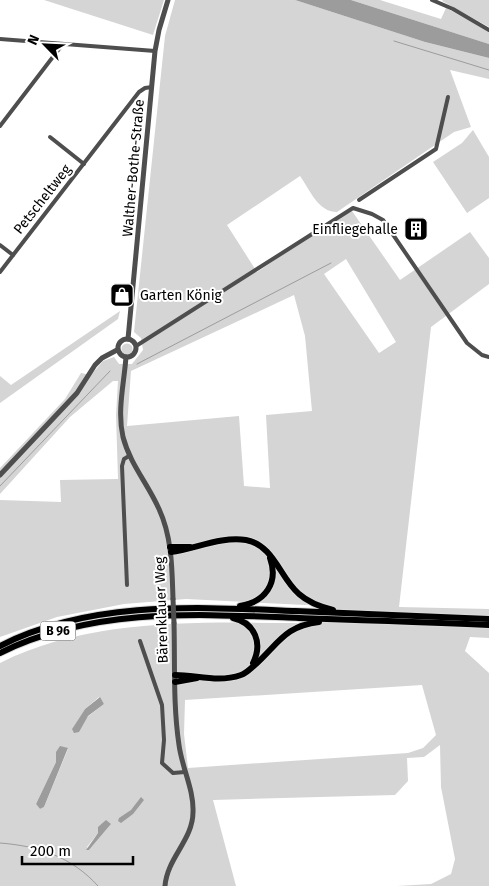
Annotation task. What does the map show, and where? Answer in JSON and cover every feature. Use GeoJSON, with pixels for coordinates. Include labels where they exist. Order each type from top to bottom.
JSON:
{"type":"FeatureCollection","features":[{"type":"Feature","properties":{"kind":"highway"},"geometry":{"type":"LineString","coordinates":[[170,549],[246,540],[262,547],[292,587],[306,600],[347,613]]}},
{"type":"Feature","properties":{"kind":"highway"},"geometry":{"type":"LineString","coordinates":[[227,608],[253,603],[267,592],[273,578],[269,554]]}},
{"type":"Feature","properties":{"kind":"highway","name":"B 96"},"geometry":{"type":"LineString","coordinates":[[0,646],[60,624],[119,612],[161,609],[227,608],[489,619]]}},
{"type":"Feature","properties":{"kind":"highway"},"geometry":{"type":"LineString","coordinates":[[219,614],[244,622],[256,635],[258,654],[249,670]]}},
{"type":"Feature","properties":{"kind":"highway","name":"B 96"},"geometry":{"type":"LineString","coordinates":[[0,653],[64,629],[90,623],[152,616],[219,614],[489,625]]}},
{"type":"Feature","properties":{"kind":"highway"},"geometry":{"type":"LineString","coordinates":[[175,678],[231,678],[249,670],[277,640],[294,628],[338,619]]}},
{"type":"Feature","properties":{"kind":"street","name":"Walther-Bothe-Straße"},"geometry":{"type":"LineString","coordinates":[[128,339],[155,51],[168,0]]}},
{"type":"Feature","properties":{"kind":"street"},"geometry":{"type":"LineString","coordinates":[[432,0],[453,9],[489,30]]}},
{"type":"Feature","properties":{"kind":"street"},"geometry":{"type":"LineString","coordinates":[[0,39],[155,51]]}},
{"type":"Feature","properties":{"kind":"street"},"geometry":{"type":"LineString","coordinates":[[0,126],[62,45]]}},
{"type":"Feature","properties":{"kind":"street","name":"Petscheltweg"},"geometry":{"type":"LineString","coordinates":[[0,272],[139,92],[145,88],[152,88]]}},
{"type":"Feature","properties":{"kind":"street"},"geometry":{"type":"LineString","coordinates":[[359,200],[436,149],[448,97]]}},
{"type":"Feature","properties":{"kind":"street","name":"Petscheltweg"},"geometry":{"type":"LineString","coordinates":[[50,137],[84,164]]}},
{"type":"Feature","properties":{"kind":"street"},"geometry":{"type":"LineString","coordinates":[[118,350],[120,354],[126,357],[134,354],[136,346],[353,208],[383,220],[467,343],[482,355],[489,357]]}},
{"type":"Feature","properties":{"kind":"street"},"geometry":{"type":"LineString","coordinates":[[0,245],[13,255]]}},
{"type":"Feature","properties":{"kind":"street"},"geometry":{"type":"LineString","coordinates":[[0,475],[77,393],[95,364],[118,350],[120,342],[128,339],[136,346]]}},
{"type":"Feature","properties":{"kind":"street","name":"Bärenklauer Weg"},"geometry":{"type":"LineString","coordinates":[[126,357],[121,421],[130,456],[160,511],[170,549],[179,743],[193,800],[193,814],[187,836],[168,871],[165,886]]}},
{"type":"Feature","properties":{"kind":"street"},"geometry":{"type":"LineString","coordinates":[[127,584],[122,466],[124,459],[130,456]]}},
{"type":"Feature","properties":{"kind":"street","name":"Bärenklauer Weg"},"geometry":{"type":"LineString","coordinates":[[140,640],[162,705],[164,740],[162,763],[173,773],[185,772]]}},
{"type":"Feature","properties":{"kind":"shaded area"},"geometry":{"type":"Polygon","coordinates":[[[44,0],[164,0],[153,35],[44,0]]]}},
{"type":"Feature","properties":{"kind":"shaded area"},"geometry":{"type":"Polygon","coordinates":[[[175,0],[295,0],[425,42],[489,58],[489,79],[450,70],[471,127],[454,132],[337,212],[330,211],[320,204],[311,194],[300,176],[227,225],[257,272],[345,213],[352,211],[400,280],[470,232],[489,258],[489,284],[431,327],[399,607],[489,609],[489,638],[470,637],[465,651],[489,673],[489,886],[397,886],[431,884],[451,874],[455,859],[441,787],[440,745],[424,757],[407,758],[408,781],[395,795],[213,800],[236,886],[0,886],[0,663],[34,649],[69,638],[142,626],[216,623],[320,625],[321,603],[305,605],[186,599],[124,604],[57,617],[0,637],[0,500],[61,502],[60,480],[118,479],[116,415],[118,381],[113,381],[70,417],[0,494],[0,468],[65,399],[81,373],[91,375],[103,361],[114,357],[119,364],[132,364],[143,350],[141,338],[134,332],[165,36],[175,0]],[[346,259],[324,274],[379,353],[396,342],[346,259]],[[294,295],[131,371],[127,426],[239,416],[244,486],[270,488],[266,415],[312,411],[305,336],[294,295]],[[422,685],[185,700],[184,734],[188,768],[408,753],[423,748],[436,735],[422,685]],[[99,697],[85,709],[72,729],[104,704],[99,697]],[[68,749],[56,752],[56,762],[36,804],[40,809],[44,807],[68,749]],[[111,824],[98,833],[87,847],[89,850],[111,824]]]}},
{"type":"Feature","properties":{"kind":"shaded area"},"geometry":{"type":"Polygon","coordinates":[[[295,0],[351,0],[489,44],[489,58],[425,42],[295,0]]]}},
{"type":"Feature","properties":{"kind":"shaded area"},"geometry":{"type":"Polygon","coordinates":[[[351,0],[380,0],[441,19],[446,8],[489,31],[489,44],[351,0]]]}},
{"type":"Feature","properties":{"kind":"shaded area"},"geometry":{"type":"Polygon","coordinates":[[[489,0],[489,27],[442,1],[489,0]]]}},
{"type":"Feature","properties":{"kind":"shaded area"},"geometry":{"type":"Polygon","coordinates":[[[473,130],[489,157],[489,198],[467,213],[433,162],[462,143],[473,130]]]}},
{"type":"Feature","properties":{"kind":"shaded area"},"geometry":{"type":"Polygon","coordinates":[[[120,311],[118,319],[0,403],[0,376],[11,385],[120,311]]]}},
{"type":"Feature","properties":{"kind":"shaded area"},"geometry":{"type":"Polygon","coordinates":[[[127,343],[133,349],[127,355],[121,349],[127,343]]]}},
{"type":"Feature","properties":{"kind":"shaded area"},"geometry":{"type":"Polygon","coordinates":[[[100,697],[104,704],[88,716],[79,732],[74,733],[72,729],[85,709],[100,697]]]}},
{"type":"Feature","properties":{"kind":"shaded area"},"geometry":{"type":"Polygon","coordinates":[[[60,746],[68,748],[44,807],[40,809],[36,804],[56,762],[56,752],[60,746]]]}},
{"type":"Feature","properties":{"kind":"shaded area"},"geometry":{"type":"Polygon","coordinates":[[[141,797],[144,800],[133,814],[121,823],[118,821],[119,818],[131,810],[141,797]]]}},
{"type":"Feature","properties":{"kind":"shaded area"},"geometry":{"type":"Polygon","coordinates":[[[106,820],[111,824],[89,850],[86,850],[98,833],[98,827],[106,820]]]}},
{"type":"Feature","properties":{"kind":"waterway"},"geometry":{"type":"LineString","coordinates":[[394,41],[489,70]]}},
{"type":"Feature","properties":{"kind":"waterway"},"geometry":{"type":"LineString","coordinates":[[137,364],[331,263]]}},
{"type":"Feature","properties":{"kind":"waterway"},"geometry":{"type":"LineString","coordinates":[[0,486],[110,371]]}},
{"type":"Feature","properties":{"kind":"waterway"},"geometry":{"type":"LineString","coordinates":[[0,843],[41,850],[66,860],[77,867],[98,886]]}},
{"type":"Feature","properties":{"kind":"place","name":"Einfliegehalle"},"geometry":{"type":"Point","coordinates":[416,229]}},
{"type":"Feature","properties":{"kind":"place","name":"Garten König"},"geometry":{"type":"Point","coordinates":[122,295]}}]}
